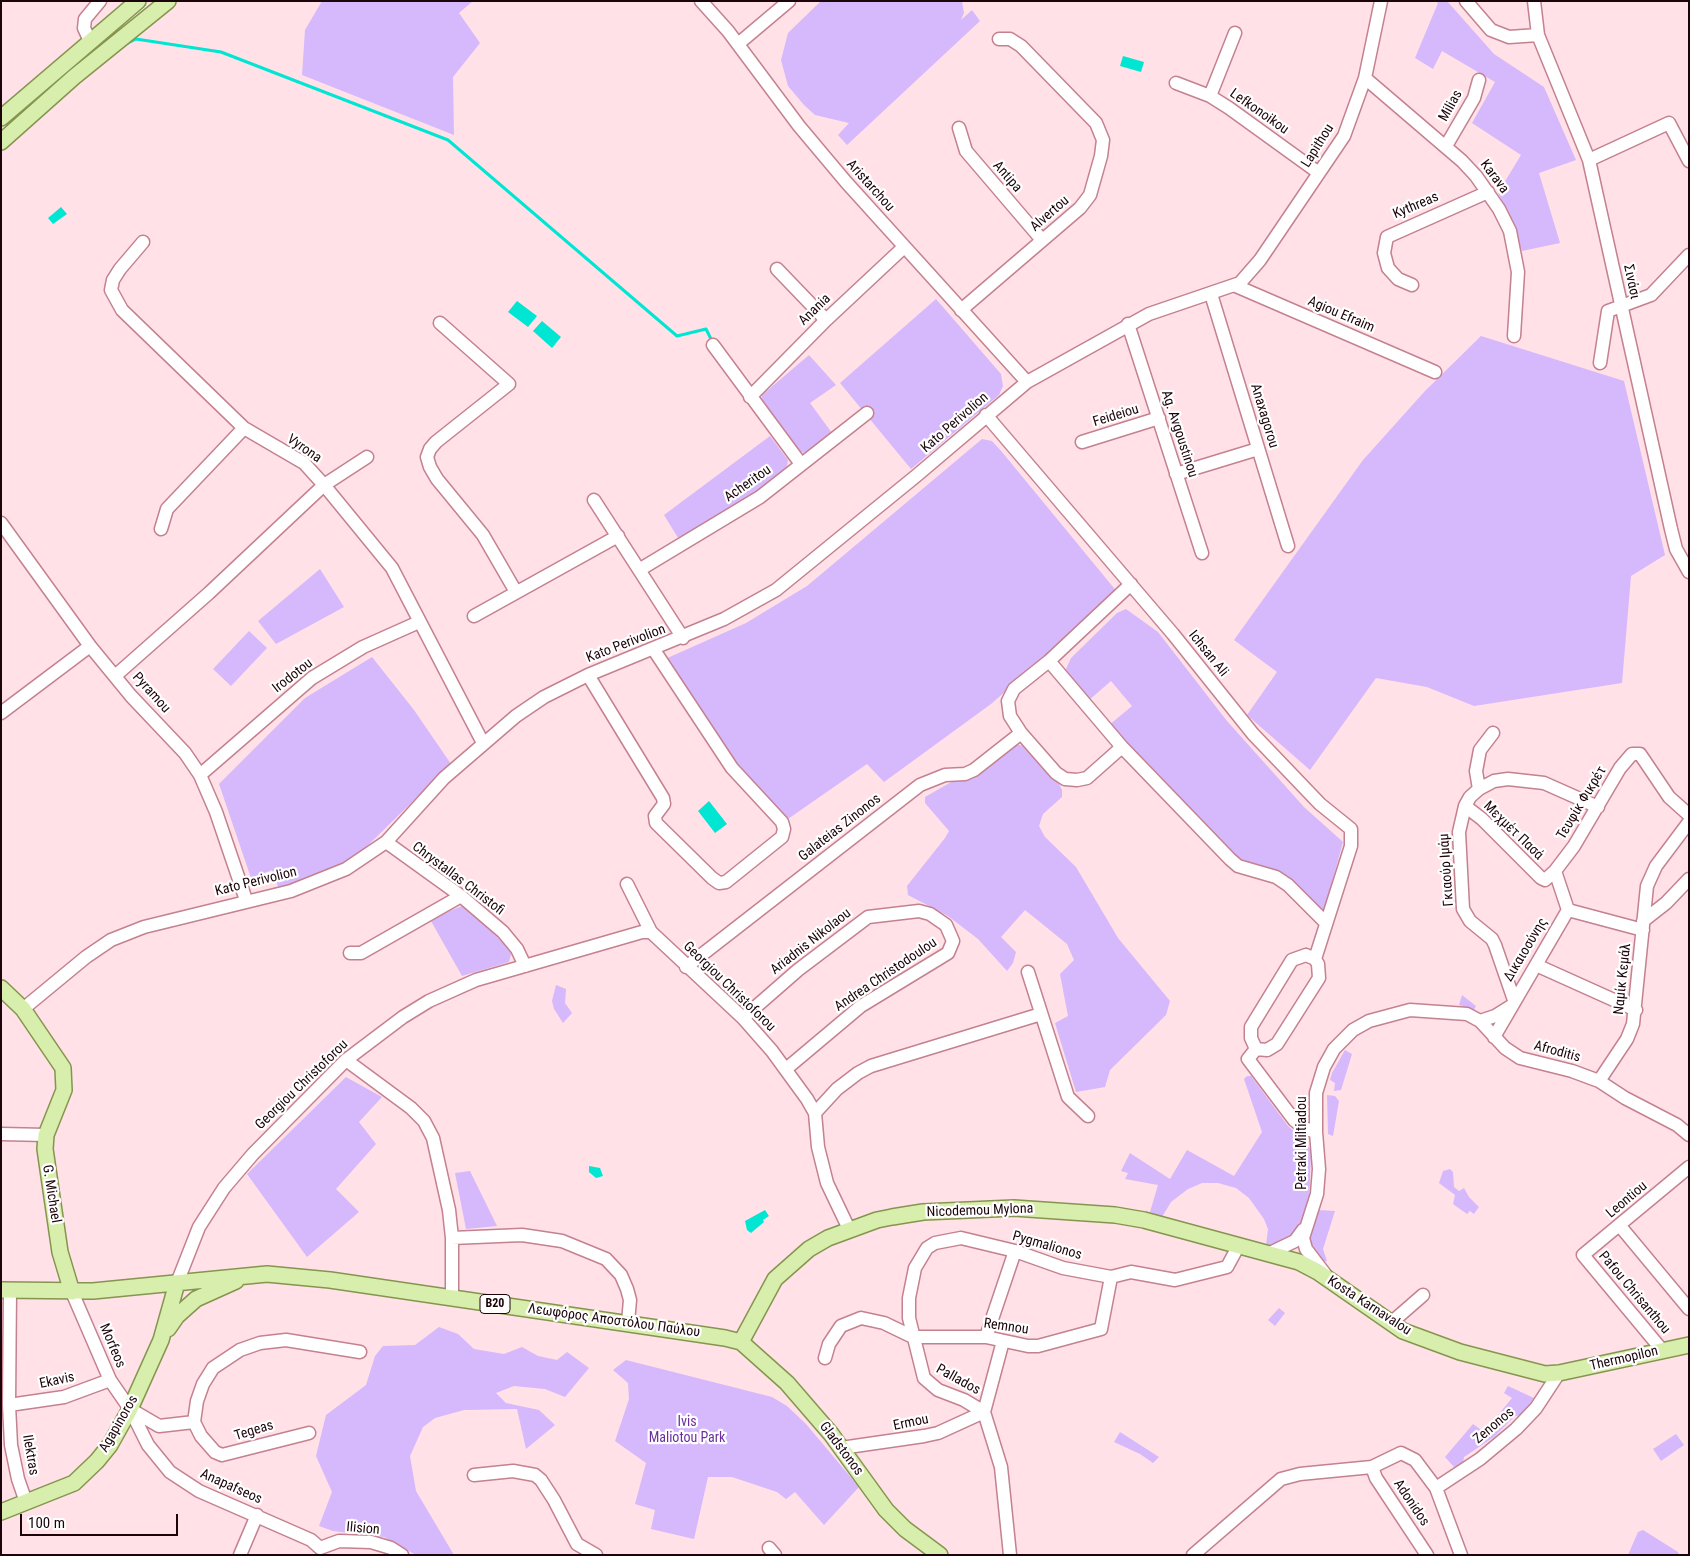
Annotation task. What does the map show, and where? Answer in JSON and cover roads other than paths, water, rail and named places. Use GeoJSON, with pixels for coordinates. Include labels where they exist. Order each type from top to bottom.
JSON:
{"type":"FeatureCollection","features":[{"type":"Feature","properties":{"kind":"main road"},"geometry":{"type":"LineString","coordinates":[[2,116],[138,1]]}},
{"type":"Feature","properties":{"kind":"main road"},"geometry":{"type":"LineString","coordinates":[[1,142],[129,31],[168,1]]}},
{"type":"Feature","properties":{"kind":"main road"},"geometry":{"type":"LineString","coordinates":[[4,994],[23,1009],[58,1060],[65,1079],[61,1100],[46,1134]]}},
{"type":"Feature","properties":{"kind":"main road","name":"G. Michael"},"geometry":{"type":"LineString","coordinates":[[46,1134],[46,1170],[66,1292]]}},
{"type":"Feature","properties":{"kind":"main road","name":"Nicodemou Mylona"},"geometry":{"type":"LineString","coordinates":[[742,1342],[776,1279],[809,1249],[849,1229],[876,1220],[923,1212],[1014,1208],[1115,1215],[1270,1253]]}},
{"type":"Feature","properties":{"kind":"main road","name":"Kosta Karnavalou"},"geometry":{"type":"LineString","coordinates":[[1270,1253],[1299,1262],[1331,1281],[1344,1292],[1392,1322],[1402,1331],[1460,1352],[1545,1374],[1558,1373]]}},
{"type":"Feature","properties":{"kind":"main road"},"geometry":{"type":"LineString","coordinates":[[161,1340],[177,1316],[191,1303],[248,1275]]}},
{"type":"Feature","properties":{"kind":"main road","name":"B20"},"geometry":{"type":"LineString","coordinates":[[6,1291],[66,1292],[248,1275]]}},
{"type":"Feature","properties":{"kind":"main road","name":"Λεωφόρος Αποστόλου Παύλου"},"geometry":{"type":"LineString","coordinates":[[248,1275],[305,1277],[628,1322],[742,1342]]}},
{"type":"Feature","properties":{"kind":"main road"},"geometry":{"type":"LineString","coordinates":[[161,1340],[177,1283]]}},
{"type":"Feature","properties":{"kind":"main road","name":"Agapinoros"},"geometry":{"type":"LineString","coordinates":[[1,1512],[74,1483],[87,1472],[110,1444],[130,1409],[161,1340]]}},
{"type":"Feature","properties":{"kind":"main road","name":"Gladstonos"},"geometry":{"type":"LineString","coordinates":[[742,1342],[787,1383],[841,1448],[886,1510],[905,1529],[940,1555]]}},
{"type":"Feature","properties":{"kind":"main road","name":"Thermopilon"},"geometry":{"type":"LineString","coordinates":[[1558,1373],[1689,1345]]}},
{"type":"Feature","properties":{"kind":"street"},"geometry":{"type":"LineString","coordinates":[[90,41],[84,28],[85,19],[100,1]]}},
{"type":"Feature","properties":{"kind":"street","name":"Aristarchou"},"geometry":{"type":"LineString","coordinates":[[701,1],[738,44],[822,154],[1027,382]]}},
{"type":"Feature","properties":{"kind":"street"},"geometry":{"type":"LineString","coordinates":[[738,44],[789,1]]}},
{"type":"Feature","properties":{"kind":"street","name":"Lapithou"},"geometry":{"type":"LineString","coordinates":[[1236,286],[1251,272],[1344,136],[1365,78],[1381,1]]}},
{"type":"Feature","properties":{"kind":"street"},"geometry":{"type":"LineString","coordinates":[[1466,1],[1491,30],[1508,37],[1538,36]]}},
{"type":"Feature","properties":{"kind":"street","name":"Σινάσι"},"geometry":{"type":"LineString","coordinates":[[1534,1],[1538,36],[1589,160],[1671,529],[1676,549],[1689,572]]}},
{"type":"Feature","properties":{"kind":"street"},"geometry":{"type":"LineString","coordinates":[[1210,96],[1235,33]]}},
{"type":"Feature","properties":{"kind":"street","name":"Alvertou"},"geometry":{"type":"LineString","coordinates":[[961,310],[1080,208],[1090,195],[1104,140],[1096,123],[1021,46],[1010,39],[999,39]]}},
{"type":"Feature","properties":{"kind":"street","name":"Karava"},"geometry":{"type":"LineString","coordinates":[[1365,78],[1446,146],[1476,176],[1488,192],[1510,231],[1515,252],[1518,296],[1514,336]]}},
{"type":"Feature","properties":{"kind":"street","name":"Milias"},"geometry":{"type":"LineString","coordinates":[[1446,146],[1474,98],[1479,80]]}},
{"type":"Feature","properties":{"kind":"street","name":"Lefkonoikou"},"geometry":{"type":"LineString","coordinates":[[1176,83],[1210,96],[1319,173]]}},
{"type":"Feature","properties":{"kind":"street"},"geometry":{"type":"LineString","coordinates":[[2,116],[15,130]]}},
{"type":"Feature","properties":{"kind":"street"},"geometry":{"type":"LineString","coordinates":[[1589,160],[1670,123],[1689,160]]}},
{"type":"Feature","properties":{"kind":"street","name":"Antipa"},"geometry":{"type":"LineString","coordinates":[[959,128],[966,152],[1042,240]]}},
{"type":"Feature","properties":{"kind":"street","name":"Kythreas"},"geometry":{"type":"LineString","coordinates":[[1412,286],[1398,279],[1388,268],[1384,253],[1387,237],[1488,192]]}},
{"type":"Feature","properties":{"kind":"street","name":"Vyrona"},"geometry":{"type":"LineString","coordinates":[[143,242],[113,280],[111,290],[115,300],[151,340],[244,428],[304,463],[324,485],[392,568],[482,744]]}},
{"type":"Feature","properties":{"kind":"street","name":"Anania"},"geometry":{"type":"LineString","coordinates":[[750,397],[826,320],[904,247]]}},
{"type":"Feature","properties":{"kind":"street"},"geometry":{"type":"LineString","coordinates":[[1600,363],[1608,311],[1621,308],[1651,295],[1689,256]]}},
{"type":"Feature","properties":{"kind":"street"},"geometry":{"type":"LineString","coordinates":[[777,269],[826,320]]}},
{"type":"Feature","properties":{"kind":"street","name":"Kato Perivolion"},"geometry":{"type":"LineString","coordinates":[[23,1009],[86,957],[111,940],[144,927],[246,900],[291,891],[346,869],[386,842],[444,778],[482,744],[544,697],[588,675],[683,638],[744,609],[776,590],[916,476],[1027,382],[1128,324],[1168,307],[1236,286]]}},
{"type":"Feature","properties":{"kind":"street","name":"Agiou Efraim"},"geometry":{"type":"LineString","coordinates":[[1236,286],[1435,372]]}},
{"type":"Feature","properties":{"kind":"street","name":"Anaxagorou"},"geometry":{"type":"LineString","coordinates":[[1212,294],[1288,546]]}},
{"type":"Feature","properties":{"kind":"street"},"geometry":{"type":"LineString","coordinates":[[440,323],[509,384],[436,442],[430,448],[427,457],[437,479],[482,535],[516,592]]}},
{"type":"Feature","properties":{"kind":"street","name":"Ag. Avgoustinou"},"geometry":{"type":"LineString","coordinates":[[1128,324],[1202,553]]}},
{"type":"Feature","properties":{"kind":"street"},"geometry":{"type":"LineString","coordinates":[[712,344],[801,464]]}},
{"type":"Feature","properties":{"kind":"street","name":"Acheritou"},"geometry":{"type":"LineString","coordinates":[[639,570],[760,497],[867,413]]}},
{"type":"Feature","properties":{"kind":"street","name":"Ichsan Ali"},"geometry":{"type":"LineString","coordinates":[[986,415],[1130,584],[1253,734],[1320,804],[1351,829],[1351,846],[1325,922],[1315,959],[1320,970],[1319,978],[1277,1044],[1268,1050],[1256,1049]]}},
{"type":"Feature","properties":{"kind":"street","name":"Feideiou"},"geometry":{"type":"LineString","coordinates":[[1082,442],[1159,418]]}},
{"type":"Feature","properties":{"kind":"street"},"geometry":{"type":"LineString","coordinates":[[161,529],[167,509],[244,428]]}},
{"type":"Feature","properties":{"kind":"street"},"geometry":{"type":"LineString","coordinates":[[1176,474],[1258,449]]}},
{"type":"Feature","properties":{"kind":"street"},"geometry":{"type":"LineString","coordinates":[[115,676],[209,593],[324,485],[367,456]]}},
{"type":"Feature","properties":{"kind":"street"},"geometry":{"type":"LineString","coordinates":[[594,500],[683,638]]}},
{"type":"Feature","properties":{"kind":"street","name":"Pyramou"},"geometry":{"type":"LineString","coordinates":[[1,523],[90,646],[185,753],[200,775],[211,797],[246,900]]}},
{"type":"Feature","properties":{"kind":"street"},"geometry":{"type":"LineString","coordinates":[[474,616],[618,536]]}},
{"type":"Feature","properties":{"kind":"street"},"geometry":{"type":"LineString","coordinates":[[1122,747],[1087,778],[1077,780],[1065,779],[1056,773],[1021,733],[1008,708],[1010,694],[1050,661],[1130,584]]}},
{"type":"Feature","properties":{"kind":"street","name":"Irodotou"},"geometry":{"type":"LineString","coordinates":[[200,775],[312,678],[363,647],[420,622]]}},
{"type":"Feature","properties":{"kind":"street"},"geometry":{"type":"LineString","coordinates":[[1,713],[90,646]]}},
{"type":"Feature","properties":{"kind":"street"},"geometry":{"type":"LineString","coordinates":[[588,675],[663,798],[664,804],[655,816],[656,823],[712,878],[719,883],[726,882],[782,837],[784,829],[782,822],[732,768],[654,650]]}},
{"type":"Feature","properties":{"kind":"street"},"geometry":{"type":"LineString","coordinates":[[1050,661],[1122,747],[1238,866],[1276,877],[1288,885],[1325,922]]}},
{"type":"Feature","properties":{"kind":"street"},"geometry":{"type":"LineString","coordinates":[[1493,732],[1480,750],[1476,771],[1479,789],[1501,780],[1538,782],[1598,807]]}},
{"type":"Feature","properties":{"kind":"street","name":"Galateias Zinonos"},"geometry":{"type":"LineString","coordinates":[[686,967],[920,785],[945,775],[965,774],[974,770],[1021,733]]}},
{"type":"Feature","properties":{"kind":"street","name":"Τευφίκ Φικρέτ"},"geometry":{"type":"LineString","coordinates":[[1555,872],[1574,846],[1620,768],[1632,754],[1636,753],[1642,757],[1670,797],[1688,813]]}},
{"type":"Feature","properties":{"kind":"street","name":"Γκιαούρ Ιμάμ"},"geometry":{"type":"LineString","coordinates":[[1479,789],[1470,797],[1465,806],[1459,832],[1463,909],[1470,921],[1492,939],[1496,946],[1512,1003]]}},
{"type":"Feature","properties":{"kind":"street","name":"Μεχμέτ Πασά"},"geometry":{"type":"LineString","coordinates":[[1465,806],[1482,819],[1541,878],[1548,880],[1555,872],[1568,910]]}},
{"type":"Feature","properties":{"kind":"street","name":"Ναμίκ Κεμάλ"},"geometry":{"type":"LineString","coordinates":[[1598,1081],[1627,1038],[1636,1010],[1637,970],[1647,886],[1651,875],[1688,813]]}},
{"type":"Feature","properties":{"kind":"street","name":"Chrystallas Christofi"},"geometry":{"type":"LineString","coordinates":[[386,842],[461,896],[503,932],[516,949],[525,966]]}},
{"type":"Feature","properties":{"kind":"street"},"geometry":{"type":"LineString","coordinates":[[1568,910],[1643,926],[1689,879]]}},
{"type":"Feature","properties":{"kind":"street","name":"Georgiou Christoforou"},"geometry":{"type":"LineString","coordinates":[[627,884],[651,932],[686,967],[743,1018],[786,1069],[814,1113],[818,1147],[828,1183],[849,1229]]}},
{"type":"Feature","properties":{"kind":"street"},"geometry":{"type":"LineString","coordinates":[[350,953],[361,953],[461,896]]}},
{"type":"Feature","properties":{"kind":"street","name":"Δικαιοσύνης"},"geometry":{"type":"LineString","coordinates":[[1494,1037],[1512,1003],[1568,910]]}},
{"type":"Feature","properties":{"kind":"street","name":"Ariadnis Nikolaou"},"geometry":{"type":"LineString","coordinates":[[743,1018],[798,970],[868,917],[886,913],[925,912],[946,925],[953,941]]}},
{"type":"Feature","properties":{"kind":"street","name":"Georgiou Christoforou"},"geometry":{"type":"LineString","coordinates":[[177,1283],[199,1227],[224,1188],[253,1154],[346,1060],[402,1017],[428,1001],[476,980],[642,932],[651,932]]}},
{"type":"Feature","properties":{"kind":"street","name":"Andrea Christodoulou"},"geometry":{"type":"LineString","coordinates":[[786,1069],[861,1006],[948,953],[953,941]]}},
{"type":"Feature","properties":{"kind":"street"},"geometry":{"type":"LineString","coordinates":[[1315,959],[1306,955],[1292,960],[1251,1027],[1251,1038],[1256,1049],[1248,1059],[1294,1120],[1304,1128],[1316,1132]]}},
{"type":"Feature","properties":{"kind":"street"},"geometry":{"type":"LineString","coordinates":[[1536,965],[1636,1010]]}},
{"type":"Feature","properties":{"kind":"street"},"geometry":{"type":"LineString","coordinates":[[1028,972],[1068,1097],[1088,1116]]}},
{"type":"Feature","properties":{"kind":"street","name":"Δικαιοσύνης"},"geometry":{"type":"LineString","coordinates":[[1480,1021],[1495,1016],[1512,1003]]}},
{"type":"Feature","properties":{"kind":"street","name":"Petraki Miltiadou"},"geometry":{"type":"LineString","coordinates":[[1331,1281],[1317,1266],[1304,1246],[1305,1226],[1317,1194],[1319,1168],[1316,1132],[1316,1093],[1324,1067],[1340,1041],[1359,1025],[1382,1016],[1410,1010],[1459,1012],[1480,1021],[1509,1051]]}},
{"type":"Feature","properties":{"kind":"street"},"geometry":{"type":"LineString","coordinates":[[814,1113],[837,1089],[858,1073],[872,1066],[1041,1014]]}},
{"type":"Feature","properties":{"kind":"street","name":"Afroditis"},"geometry":{"type":"LineString","coordinates":[[1509,1051],[1526,1060],[1572,1071],[1598,1081],[1625,1098],[1672,1122],[1689,1136]]}},
{"type":"Feature","properties":{"kind":"street"},"geometry":{"type":"LineString","coordinates":[[346,1060],[396,1096],[424,1121],[433,1138],[438,1156],[452,1238],[452,1298]]}},
{"type":"Feature","properties":{"kind":"street"},"geometry":{"type":"LineString","coordinates":[[1,1134],[46,1134]]}},
{"type":"Feature","properties":{"kind":"street","name":"Leontiou"},"geometry":{"type":"LineString","coordinates":[[1583,1255],[1689,1167]]}},
{"type":"Feature","properties":{"kind":"street"},"geometry":{"type":"LineString","coordinates":[[1270,1253],[1295,1241],[1305,1226]]}},
{"type":"Feature","properties":{"kind":"street"},"geometry":{"type":"LineString","coordinates":[[1620,1226],[1689,1309]]}},
{"type":"Feature","properties":{"kind":"street"},"geometry":{"type":"LineString","coordinates":[[452,1238],[522,1235],[562,1241],[606,1259],[621,1275],[627,1289],[630,1300],[628,1322]]}},
{"type":"Feature","properties":{"kind":"street","name":"Pygmalionos"},"geometry":{"type":"LineString","coordinates":[[913,1337],[908,1298],[915,1268],[926,1248],[935,1243],[961,1238],[1015,1252],[1063,1268],[1111,1277],[1131,1272],[1175,1280],[1198,1276],[1227,1267],[1239,1246]]}},
{"type":"Feature","properties":{"kind":"street"},"geometry":{"type":"LineString","coordinates":[[986,1337],[1015,1252]]}},
{"type":"Feature","properties":{"kind":"street","name":"Pafou Chrisanthou"},"geometry":{"type":"LineString","coordinates":[[1583,1255],[1662,1350]]}},
{"type":"Feature","properties":{"kind":"street","name":"Remnou"},"geometry":{"type":"LineString","coordinates":[[913,1337],[986,1337],[1038,1346],[1101,1328],[1111,1277]]}},
{"type":"Feature","properties":{"kind":"street","name":"Ilektras"},"geometry":{"type":"LineString","coordinates":[[6,1291],[11,1445],[18,1479],[26,1502]]}},
{"type":"Feature","properties":{"kind":"street","name":"Morfeos"},"geometry":{"type":"LineString","coordinates":[[66,1292],[110,1380],[130,1409]]}},
{"type":"Feature","properties":{"kind":"street"},"geometry":{"type":"LineString","coordinates":[[1392,1322],[1423,1295]]}},
{"type":"Feature","properties":{"kind":"street"},"geometry":{"type":"LineString","coordinates":[[825,1358],[834,1335],[841,1326],[850,1320],[872,1319],[913,1337]]}},
{"type":"Feature","properties":{"kind":"street","name":"Pallados"},"geometry":{"type":"LineString","coordinates":[[913,1337],[924,1378],[938,1390],[964,1400],[984,1412]]}},
{"type":"Feature","properties":{"kind":"street"},"geometry":{"type":"LineString","coordinates":[[130,1409],[159,1426],[194,1422],[197,1401],[203,1384],[213,1368],[240,1350],[260,1343],[286,1340],[304,1341],[360,1352]]}},
{"type":"Feature","properties":{"kind":"street"},"geometry":{"type":"LineString","coordinates":[[1003,1341],[984,1412],[1001,1467],[1010,1555]]}},
{"type":"Feature","properties":{"kind":"street","name":"Zenonos"},"geometry":{"type":"LineString","coordinates":[[1436,1488],[1480,1458],[1516,1429],[1536,1408],[1558,1373]]}},
{"type":"Feature","properties":{"kind":"street","name":"Ekavis"},"geometry":{"type":"LineString","coordinates":[[9,1405],[64,1398],[110,1380]]}},
{"type":"Feature","properties":{"kind":"street","name":"Anapafseos"},"geometry":{"type":"LineString","coordinates":[[130,1409],[148,1445],[170,1472],[199,1491],[311,1540],[320,1551]]}},
{"type":"Feature","properties":{"kind":"street","name":"Ermou"},"geometry":{"type":"LineString","coordinates":[[841,1448],[938,1433],[984,1412]]}},
{"type":"Feature","properties":{"kind":"street","name":"Tegeas"},"geometry":{"type":"LineString","coordinates":[[194,1422],[205,1441],[215,1452],[222,1455],[309,1433]]}},
{"type":"Feature","properties":{"kind":"street"},"geometry":{"type":"LineString","coordinates":[[1193,1555],[1282,1478],[1300,1474],[1372,1467],[1401,1453],[1408,1455],[1421,1468],[1436,1488],[1461,1555]]}},
{"type":"Feature","properties":{"kind":"street","name":"Adonidos"},"geometry":{"type":"LineString","coordinates":[[1372,1467],[1376,1478],[1428,1555]]}},
{"type":"Feature","properties":{"kind":"street"},"geometry":{"type":"LineString","coordinates":[[474,1474],[526,1472],[534,1475],[546,1487],[577,1544],[596,1555]]}},
{"type":"Feature","properties":{"kind":"street"},"geometry":{"type":"LineString","coordinates":[[240,1555],[257,1515]]}},
{"type":"Feature","properties":{"kind":"street","name":"Ilision"},"geometry":{"type":"LineString","coordinates":[[320,1551],[339,1541],[365,1541],[380,1544],[402,1555]]}},
{"type":"Feature","properties":{"kind":"waterway"},"geometry":{"type":"LineString","coordinates":[[124,45],[136,39],[221,52],[448,140],[677,336],[706,329],[712,341]]}},
{"type":"Feature","properties":{"kind":"park label","name":"Ivis Maliotou Park"},"geometry":{"type":"Point","coordinates":[687,1430]}}]}
